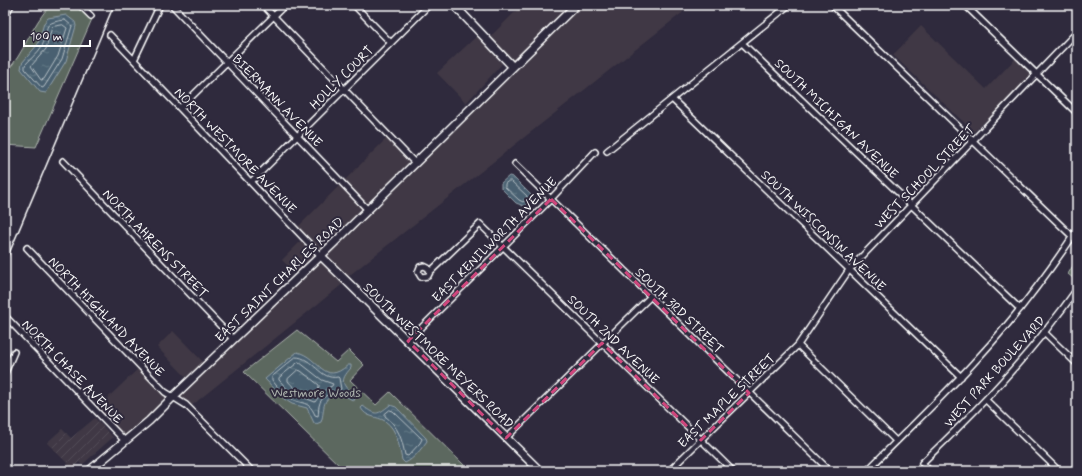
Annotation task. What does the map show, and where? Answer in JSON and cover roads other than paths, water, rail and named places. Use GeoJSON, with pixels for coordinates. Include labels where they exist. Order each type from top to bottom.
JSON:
{"type":"FeatureCollection","features":[{"type":"Feature","properties":{"kind":"main road"},"geometry":{"type":"LineString","coordinates":[[454,5],[513,67]]}},
{"type":"Feature","properties":{"kind":"main road","name":"EAST SAINT CHARLES ROAD"},"geometry":{"type":"LineString","coordinates":[[89,471],[126,441],[321,256],[573,6]]}},
{"type":"Feature","properties":{"kind":"main road","name":"SOUTH WESTMORE MEYERS ROAD"},"geometry":{"type":"LineString","coordinates":[[321,256],[540,471]]}},
{"type":"Feature","properties":{"kind":"street"},"geometry":{"type":"LineString","coordinates":[[5,16],[10,5]]}},
{"type":"Feature","properties":{"kind":"street"},"geometry":{"type":"LineString","coordinates":[[80,5],[91,16]]}},
{"type":"Feature","properties":{"kind":"street"},"geometry":{"type":"LineString","coordinates":[[134,60],[160,5]]}},
{"type":"Feature","properties":{"kind":"street","name":"BIERMANN AVENUE"},"geometry":{"type":"LineString","coordinates":[[172,5],[368,210]]}},
{"type":"Feature","properties":{"kind":"street"},"geometry":{"type":"LineString","coordinates":[[263,5],[415,163]]}},
{"type":"Feature","properties":{"kind":"street"},"geometry":{"type":"LineString","coordinates":[[180,108],[285,5]]}},
{"type":"Feature","properties":{"kind":"street"},"geometry":{"type":"LineString","coordinates":[[354,5],[391,43]]}},
{"type":"Feature","properties":{"kind":"street","name":"HOLLY COURT"},"geometry":{"type":"LineString","coordinates":[[251,182],[429,5]]}},
{"type":"Feature","properties":{"kind":"street"},"geometry":{"type":"LineString","coordinates":[[607,150],[789,5]]}},
{"type":"Feature","properties":{"kind":"street"},"geometry":{"type":"LineString","coordinates":[[832,5],[1075,239]]}},
{"type":"Feature","properties":{"kind":"street"},"geometry":{"type":"LineString","coordinates":[[964,5],[1077,113]]}},
{"type":"Feature","properties":{"kind":"street","name":"WEST SCHOOL STREET"},"geometry":{"type":"LineString","coordinates":[[798,345],[849,270],[1077,32]]}},
{"type":"Feature","properties":{"kind":"street","name":"NORTH WESTMORE AVENUE"},"geometry":{"type":"LineString","coordinates":[[110,36],[321,256]]}},
{"type":"Feature","properties":{"kind":"street","name":"SOUTH MICHIGAN AVENUE"},"geometry":{"type":"LineString","coordinates":[[742,43],[1020,309]]}},
{"type":"Feature","properties":{"kind":"street","name":"SOUTH WISCONSIN AVENUE"},"geometry":{"type":"LineString","coordinates":[[672,99],[961,377]]}},
{"type":"Feature","properties":{"kind":"street","name":"EAST KENILWORTH AVENUE"},"geometry":{"type":"LineString","coordinates":[[408,341],[551,199],[595,152]]}},
{"type":"Feature","properties":{"kind":"street","name":"NORTH AHRENS STREET"},"geometry":{"type":"LineString","coordinates":[[63,161],[233,339]]}},
{"type":"Feature","properties":{"kind":"street","name":"SOUTH 3RD STREET"},"geometry":{"type":"LineString","coordinates":[[515,164],[830,471]]}},
{"type":"Feature","properties":{"kind":"street","name":"SOUTH 2ND AVENUE"},"geometry":{"type":"LineString","coordinates":[[430,272],[480,224],[733,471]]}},
{"type":"Feature","properties":{"kind":"street"},"geometry":{"type":"LineString","coordinates":[[867,471],[961,377],[1020,309],[1075,239],[1077,230]]}},
{"type":"Feature","properties":{"kind":"street","name":"NORTH HIGHLAND AVENUE"},"geometry":{"type":"LineString","coordinates":[[27,248],[166,392],[186,406],[252,471]]}},
{"type":"Feature","properties":{"kind":"street","name":"WEST PARK BOULEVARD"},"geometry":{"type":"LineString","coordinates":[[930,471],[922,463],[986,400],[1044,332],[1077,289]]}},
{"type":"Feature","properties":{"kind":"street"},"geometry":{"type":"LineString","coordinates":[[506,438],[650,296]]}},
{"type":"Feature","properties":{"kind":"street","name":"NORTH CHASE AVENUE"},"geometry":{"type":"LineString","coordinates":[[5,316],[126,441]]}},
{"type":"Feature","properties":{"kind":"street"},"geometry":{"type":"LineString","coordinates":[[1044,332],[1077,364]]}},
{"type":"Feature","properties":{"kind":"street"},"geometry":{"type":"LineString","coordinates":[[798,345],[896,441]]}},
{"type":"Feature","properties":{"kind":"street","name":"EAST MAPLE STREET"},"geometry":{"type":"LineString","coordinates":[[669,471],[798,345]]}},
{"type":"Feature","properties":{"kind":"street"},"geometry":{"type":"LineString","coordinates":[[5,373],[14,352]]}},
{"type":"Feature","properties":{"kind":"street"},"geometry":{"type":"LineString","coordinates":[[986,400],[1059,471]]}},
{"type":"Feature","properties":{"kind":"water"},"geometry":{"type":"Polygon","coordinates":[[[66,15],[75,22],[76,26],[66,61],[46,93],[40,92],[21,69],[22,63],[38,44],[44,23],[48,18],[66,15]]]}},
{"type":"Feature","properties":{"kind":"water"},"geometry":{"type":"Polygon","coordinates":[[[509,176],[513,177],[532,196],[530,201],[524,206],[516,203],[501,188],[501,183],[509,176]]]}},
{"type":"Feature","properties":{"kind":"water"},"geometry":{"type":"Polygon","coordinates":[[[297,352],[311,359],[327,372],[333,373],[340,371],[348,365],[351,365],[351,368],[345,376],[344,383],[347,389],[355,396],[354,401],[342,394],[330,397],[325,404],[321,422],[316,424],[314,423],[307,408],[292,404],[284,399],[265,379],[297,352]]]}},
{"type":"Feature","properties":{"kind":"water"},"geometry":{"type":"Polygon","coordinates":[[[390,405],[396,407],[426,438],[427,441],[414,456],[405,463],[402,460],[399,444],[393,429],[382,419],[366,414],[361,408],[363,406],[376,413],[382,411],[390,405]]]}},
{"type":"Feature","properties":{"kind":"railway"},"geometry":{"type":"LineString","coordinates":[[5,263],[114,5]]}},
{"type":"Feature","properties":{"kind":"park label","name":"Westmore Woods"},"geometry":{"type":"Point","coordinates":[316,392]}}]}
